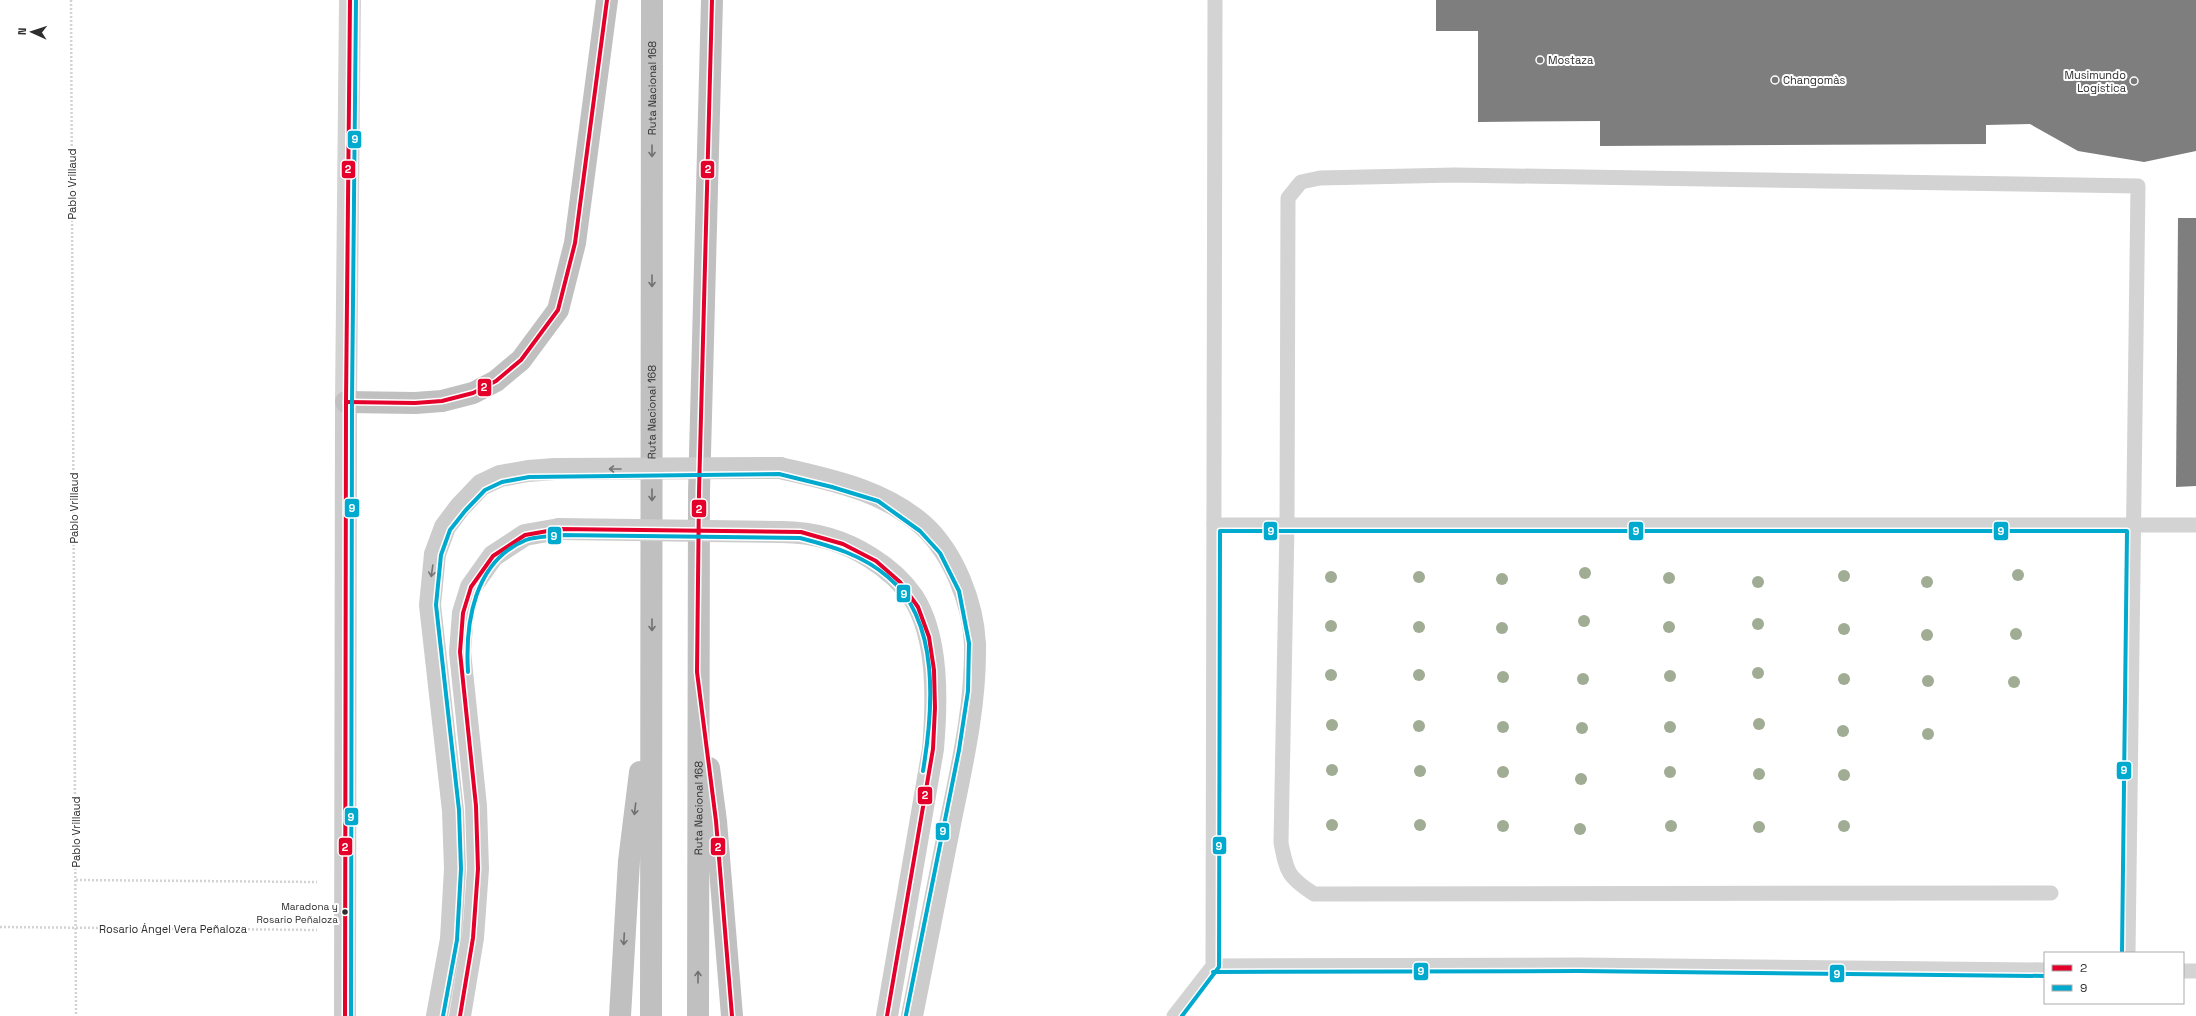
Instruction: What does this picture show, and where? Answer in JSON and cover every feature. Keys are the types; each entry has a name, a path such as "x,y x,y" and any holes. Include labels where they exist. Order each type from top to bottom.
{"highway":[{"path":"346,402 442,402 473,393 496,381 520,360 558,310 576,243 607,0"},
{"name":"Ruta Nacional 168","path":"652,0 652,1016"},
{"name":"Ruta Nacional 168","path":"698,1016 697,672 699,492 712,0"},
{"path":"697,672 716,821 732,1016"},
{"path":"620,1016 629,861 652,673"}],"main road":[{"path":"345,1016 346,402"},
{"path":"438,1016 451,939 455,869 453,811 430,605 435,554 445,527 481,485 500,476 528,471 555,469 780,468 834,481 881,496 924,526 945,550 965,589 974,642 974,692 965,751 912,1016"},
{"path":"460,1016 473,938 478,869 476,806 460,652 463,613 471,587 493,556 524,535 559,529 801,532 825,537 862,552 899,579 913,597 926,624 935,673 936,712 933,748 887,1016"}],"street":[{"path":"346,402 350,0"}],"lane":[{"path":"1174,1016 1213,966 1215,0"},
{"path":"2051,893 1314,894 1297,883 1287,870 1281,843 1287,526 1288,198 1301,182 1320,178 1440,175 2138,186 2128,952"},
{"path":"1214,525 2196,525"},
{"path":"1213,966 1587,965 2044,970"},
{"path":"2184,971 2196,971"}],"path":[{"name":"Pablo Vrillaud","path":"72,0 76,1016"},
{"path":"76,880 346,882"},
{"name":"Rosario Ángel Vera Peñaloza","path":"0,927 345,930"}],"building":[{"name":"Changomàs","path":"1436,0 2196,0 2196,151 2144,162 2078,151 2030,124 1986,125 1986,144 1600,146 1600,121 1478,122 1478,31 1436,31"},
{"path":"2178,218 2196,218 2196,486 2176,487"}],"transit line":[{"name":"2","path":"345,1016 346,402 350,0"},
{"name":"9","path":"351,1016 352,402 356,0"},
{"name":"2","path":"346,402 415,403 442,401 473,393 496,381 521,360 558,310 575,243 607,0"},
{"name":"2","path":"712,0 699,492 697,672 716,821 732,1016"},
{"name":"9","path":"443,1016 457,940 461,869 459,810 436,605 441,555 450,530 465,511 485,490 502,482 529,477 779,474 832,487 878,501 920,531 940,553 959,591 969,643 968,691 959,750 906,1015"},
{"name":"2","path":"460,1016 473,938 478,869 476,806 460,652 463,613 471,587 493,556 525,535 559,529 801,532 843,544 876,561 900,582 918,607 929,637 934,670 935,708 933,749 887,1016"},
{"name":"9","path":"1182,1016 1219,967 1220,531 2127,531 2122,952"},
{"name":"9","path":"468,672 468,634 476,596 484,578 495,563 508,550 526,540 559,535 800,538 846,552 878,569 888,577 905,596 917,617 925,642 929,668 929,722 923,771"},
{"name":"9","path":"1213,972 1579,971 2044,976"}],"place":[{"name":"Mostaza","path":"1540,60"},
{"name":"Changomàs","path":"1775,80"},
{"name":"Musimundo Logística","path":"2134,81"},
{"name":"Maradona y Rosario Peñaloza","path":"345,912"}]}
